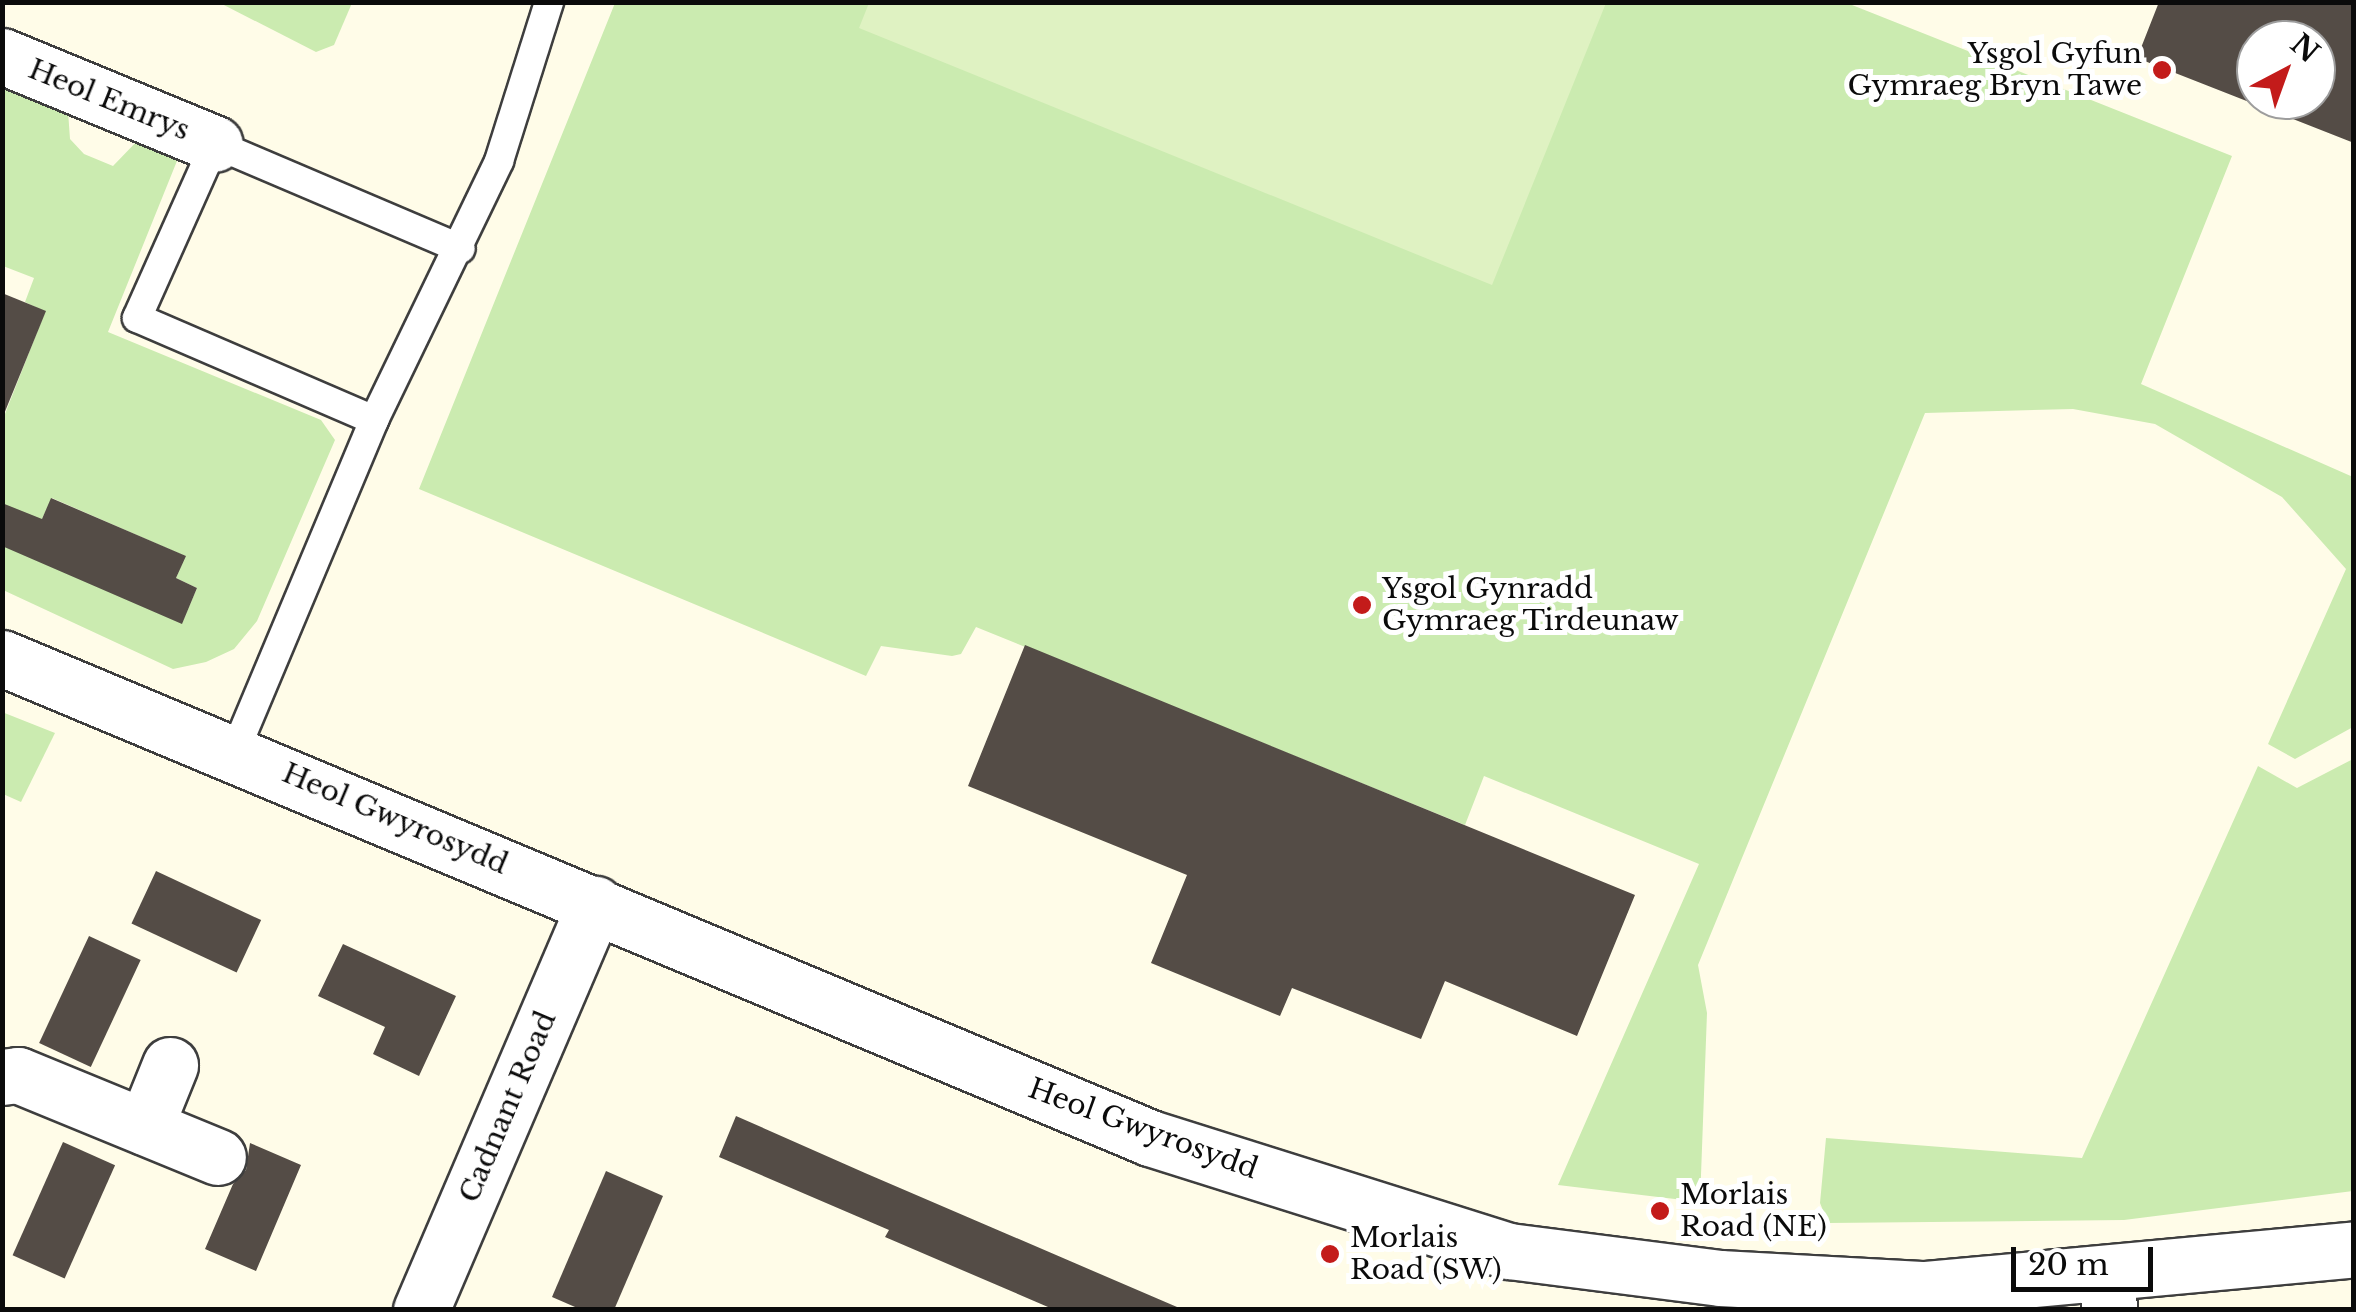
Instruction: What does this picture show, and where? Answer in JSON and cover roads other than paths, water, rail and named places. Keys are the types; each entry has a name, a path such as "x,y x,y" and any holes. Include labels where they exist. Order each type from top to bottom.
{"street":[{"name":"Heol Emrys","path":"2,56 215,144"},
{"name":"Heol Gwyrosydd","path":"2,658 235,752 1150,1138 1508,1250 1720,1278 1926,1289 2108,1291 2354,1250"},
{"name":"Cadnant Road","path":"421,1310 595,904"},
{"path":"145,1127 170,1065"},
{"path":"2,1077 18,1075 218,1157"}],"lane":[{"path":"235,752 374,420 461,248 498,161 549,2"},
{"path":"374,420 137,318 215,144 461,248"}],"place":[{"name":"Ysgol Gyfun Gymraeg Bryn Tawe","path":"2162,70"},
{"name":"Ysgol Gynradd Gymraeg Tirdeunaw","path":"1362,605"},
{"name":"Morlais Road (NE)","path":"1660,1211"},
{"name":"Morlais Road (SW)","path":"1330,1254"}]}
